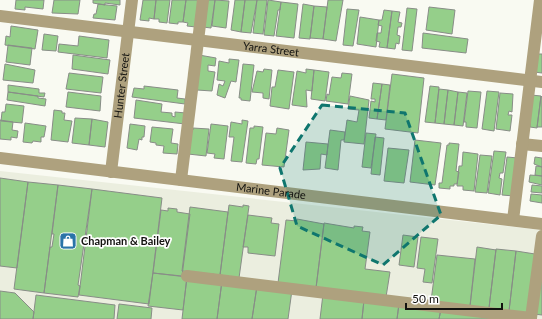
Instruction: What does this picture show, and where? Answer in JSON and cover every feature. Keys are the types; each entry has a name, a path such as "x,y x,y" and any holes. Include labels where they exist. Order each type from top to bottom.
{"street":[{"name":"Hunter Street","path":"111,172 132,0"},
{"path":"181,180 203,0"},
{"path":"513,220 522,144 536,81 540,0"},
{"name":"Yarra Street","path":"0,16 536,81"},
{"path":"522,144 542,146"},
{"name":"Marine Parade","path":"0,158 542,224"},
{"path":"187,276 531,318 542,236"}],"highlighted area":[{"path":"322,105 405,113 441,215 383,265 297,226 280,168"}],"shaded area":[{"path":"0,171 542,230 542,319 0,319"}],"building":[{"path":"16,0 44,0 43,9 25,7 25,10 15,9"},
{"path":"54,0 80,0 78,14 52,13"},
{"path":"93,0 120,0 120,5 93,3"},
{"path":"143,0 156,0 154,19 149,18 149,21 140,20"},
{"path":"156,0 170,0 167,23 159,22 159,19 154,19"},
{"path":"172,0 186,0 183,22 178,22 178,24 169,23"},
{"path":"186,0 199,0 196,27 187,26 188,23 183,22"},
{"path":"206,0 215,0 211,28 203,27"},
{"path":"215,0 229,1 226,28 212,26"},
{"path":"235,0 245,0 241,32 231,30"},
{"path":"245,0 257,0 251,33 241,32"},
{"path":"257,0 267,0 263,34 253,33"},
{"path":"268,0 281,2 280,10 278,10 274,36 264,35"},
{"path":"328,0 343,0 336,41 323,39"},
{"path":"281,2 298,4 294,38 276,36"},
{"path":"98,4 117,6 115,20 93,18 94,14 96,14"},
{"path":"303,4 314,6 310,39 299,38"},
{"path":"314,6 327,7 323,39 310,38"},
{"path":"429,7 455,10 452,34 426,30"},
{"path":"407,8 417,9 412,51 402,50"},
{"path":"347,9 359,10 353,46 343,45"},
{"path":"384,10 392,11 387,48 379,47 380,42 376,41 377,33 381,33 382,26 378,25 379,20 382,20"},
{"path":"392,11 400,12 398,22 402,23 401,27 398,27 397,35 400,36 399,44 396,43 395,49 387,48"},
{"path":"360,17 379,20 376,47 357,44"},
{"path":"11,26 38,30 35,49 5,45 6,36 10,37"},
{"path":"423,33 468,39 466,53 422,48"},
{"path":"44,34 58,36 56,51 42,50"},
{"path":"79,36 109,40 107,58 58,52 59,44 78,46"},
{"path":"8,45 32,48 30,65 6,62"},
{"path":"536,54 542,54 542,73 534,72"},
{"path":"73,55 110,60 108,74 72,69"},
{"path":"199,55 216,58 215,66 208,65 208,71 215,72 212,91 197,90"},
{"path":"229,59 239,60 236,82 231,81 225,98 217,95 219,84 223,86 225,81 217,80 219,61 229,63"},
{"path":"5,64 35,70 33,83 3,80"},
{"path":"243,64 254,65 250,101 241,100 241,98 239,98"},
{"path":"264,69 272,70 269,99 263,98 263,93 252,92 257,71 263,72"},
{"path":"306,69 314,70 312,91 306,90 307,107 292,105 297,71 306,73"},
{"path":"278,70 294,72 289,109 270,106 272,87 275,87"},
{"path":"314,70 329,72 325,101 311,99"},
{"path":"69,73 103,77 101,93 66,89"},
{"path":"342,73 352,74 348,104 326,101 327,94 329,95 332,77 341,78"},
{"path":"392,74 424,78 418,133 385,129"},
{"path":"373,83 382,84 377,119 369,118 371,101 375,102 375,99 371,99"},
{"path":"382,84 390,85 386,120 377,119"},
{"path":"8,85 39,89 39,93 45,93 44,97 8,92"},
{"path":"144,86 178,90 177,98 185,99 185,104 132,97 134,88 144,89"},
{"path":"430,86 439,87 435,123 425,122"},
{"path":"439,89 448,90 444,124 435,123"},
{"path":"448,90 458,92 454,125 444,124"},
{"path":"468,91 481,92 477,128 466,127 466,122 464,122"},
{"path":"487,91 499,92 494,131 482,129"},
{"path":"8,92 38,96 38,98 46,99 45,106 7,100"},
{"path":"68,92 101,96 100,111 66,107"},
{"path":"458,92 467,93 463,126 454,125"},
{"path":"500,93 513,94 512,112 509,111 508,115 512,115 510,131 496,129"},
{"path":"531,95 541,96 537,128 530,127"},
{"path":"350,96 369,100 364,144 344,142 347,120 357,122 359,110 348,109"},
{"path":"541,96 542,127 537,127"},
{"path":"136,100 162,104 161,112 172,113 172,116 175,117 175,112 186,113 185,124 134,118"},
{"path":"6,104 24,106 22,123 1,121 2,112 5,112"},
{"path":"54,110 65,113 64,120 72,121 68,142 51,140"},
{"path":"75,118 92,119 89,145 72,143"},
{"path":"92,119 108,122 105,147 89,145"},
{"path":"0,120 13,122 12,130 18,131 17,138 11,137 11,140 0,139"},
{"path":"242,120 248,121 242,162 231,161 234,137 229,137 231,122 242,124"},
{"path":"25,123 46,126 44,137 41,137 41,142 23,142"},
{"path":"130,124 145,126 144,137 142,137 142,140 139,139 137,150 127,148"},
{"path":"211,124 228,126 224,159 214,158 215,154 207,153"},
{"path":"254,126 263,127 259,159 257,159 256,164 246,163 250,128 254,128"},
{"path":"152,127 173,129 171,143 178,144 177,154 163,153 164,146 156,145 156,143 150,142"},
{"path":"193,128 209,129 206,156 188,154 191,129 193,130"},
{"path":"277,128 289,130 284,167 262,165 266,133 276,134"},
{"path":"330,130 345,132 344,140 341,140 338,170 325,168"},
{"path":"366,133 376,134 371,168 362,167"},
{"path":"375,137 384,138 380,175 371,174"},
{"path":"415,140 441,143 435,185 410,182"},
{"path":"306,142 328,144 327,155 321,154 320,169 303,170"},
{"path":"449,143 459,144 456,171 459,172 457,184 450,186 450,189 439,188 439,183 442,183 447,145 449,145"},
{"path":"388,148 409,150 404,183 384,181"},
{"path":"494,151 506,152 503,173 500,173 499,178 502,179 500,195 488,193"},
{"path":"463,152 478,154 474,191 463,190 463,186 457,186 459,166 462,166"},
{"path":"480,155 492,156 487,193 475,192"},
{"path":"507,157 518,158 514,196 502,195"},
{"path":"535,157 542,158 542,167 534,164"},
{"path":"536,166 542,167 542,176 535,175"},
{"path":"530,175 542,176 542,185 529,182"},
{"path":"0,178 28,182 17,268 0,266"},
{"path":"28,182 58,185 44,293 14,289"},
{"name":"Chapman & Bailey","path":"58,185 92,189 78,285 80,286 78,297 44,293 50,247 52,247 54,234 52,234"},
{"path":"532,185 542,186 542,193 531,192"},
{"path":"92,189 162,198 149,304 79,295"},
{"path":"531,194 542,195 542,203 530,201"},
{"path":"229,205 243,207 243,205 249,206 239,278 220,275"},
{"path":"190,207 228,212 220,275 182,271"},
{"path":"168,208 177,209 177,212 190,214 182,276 153,273 161,210 168,211"},
{"path":"248,215 272,218 271,223 279,224 275,256 248,253 248,247 243,247"},
{"path":"297,219 324,224 316,288 278,283 286,220 297,221"},
{"path":"324,223 354,228 354,226 363,227 362,231 370,232 365,269 390,272 386,297 316,288"},
{"path":"403,235 418,237 414,267 399,265"},
{"path":"421,237 438,239 432,283 423,282 425,269 417,268"},
{"path":"542,246 542,315 534,314"},
{"path":"477,247 496,250 489,308 470,306"},
{"path":"496,249 516,251 509,311 489,308"},
{"path":"516,251 535,254 528,313 509,311"},
{"path":"437,255 475,259 470,306 431,301"},
{"path":"153,273 187,277 183,310 148,306"},
{"path":"187,277 222,281 217,319 182,319"},
{"path":"222,281 257,286 252,319 217,319"},
{"path":"257,286 292,290 288,319 252,319"},
{"path":"0,291 15,293 34,312 33,319 0,319"},
{"path":"323,294 364,300 362,319 320,319"},
{"path":"36,295 115,305 114,319 33,319"},
{"path":"364,300 399,304 397,319 362,319"},
{"path":"119,304 152,308 151,319 117,319"},
{"path":"399,304 441,309 439,319 397,319"},
{"path":"441,309 511,319 439,319"}],"place":[{"name":"Chapman & Bailey","path":"68,241"}]}
